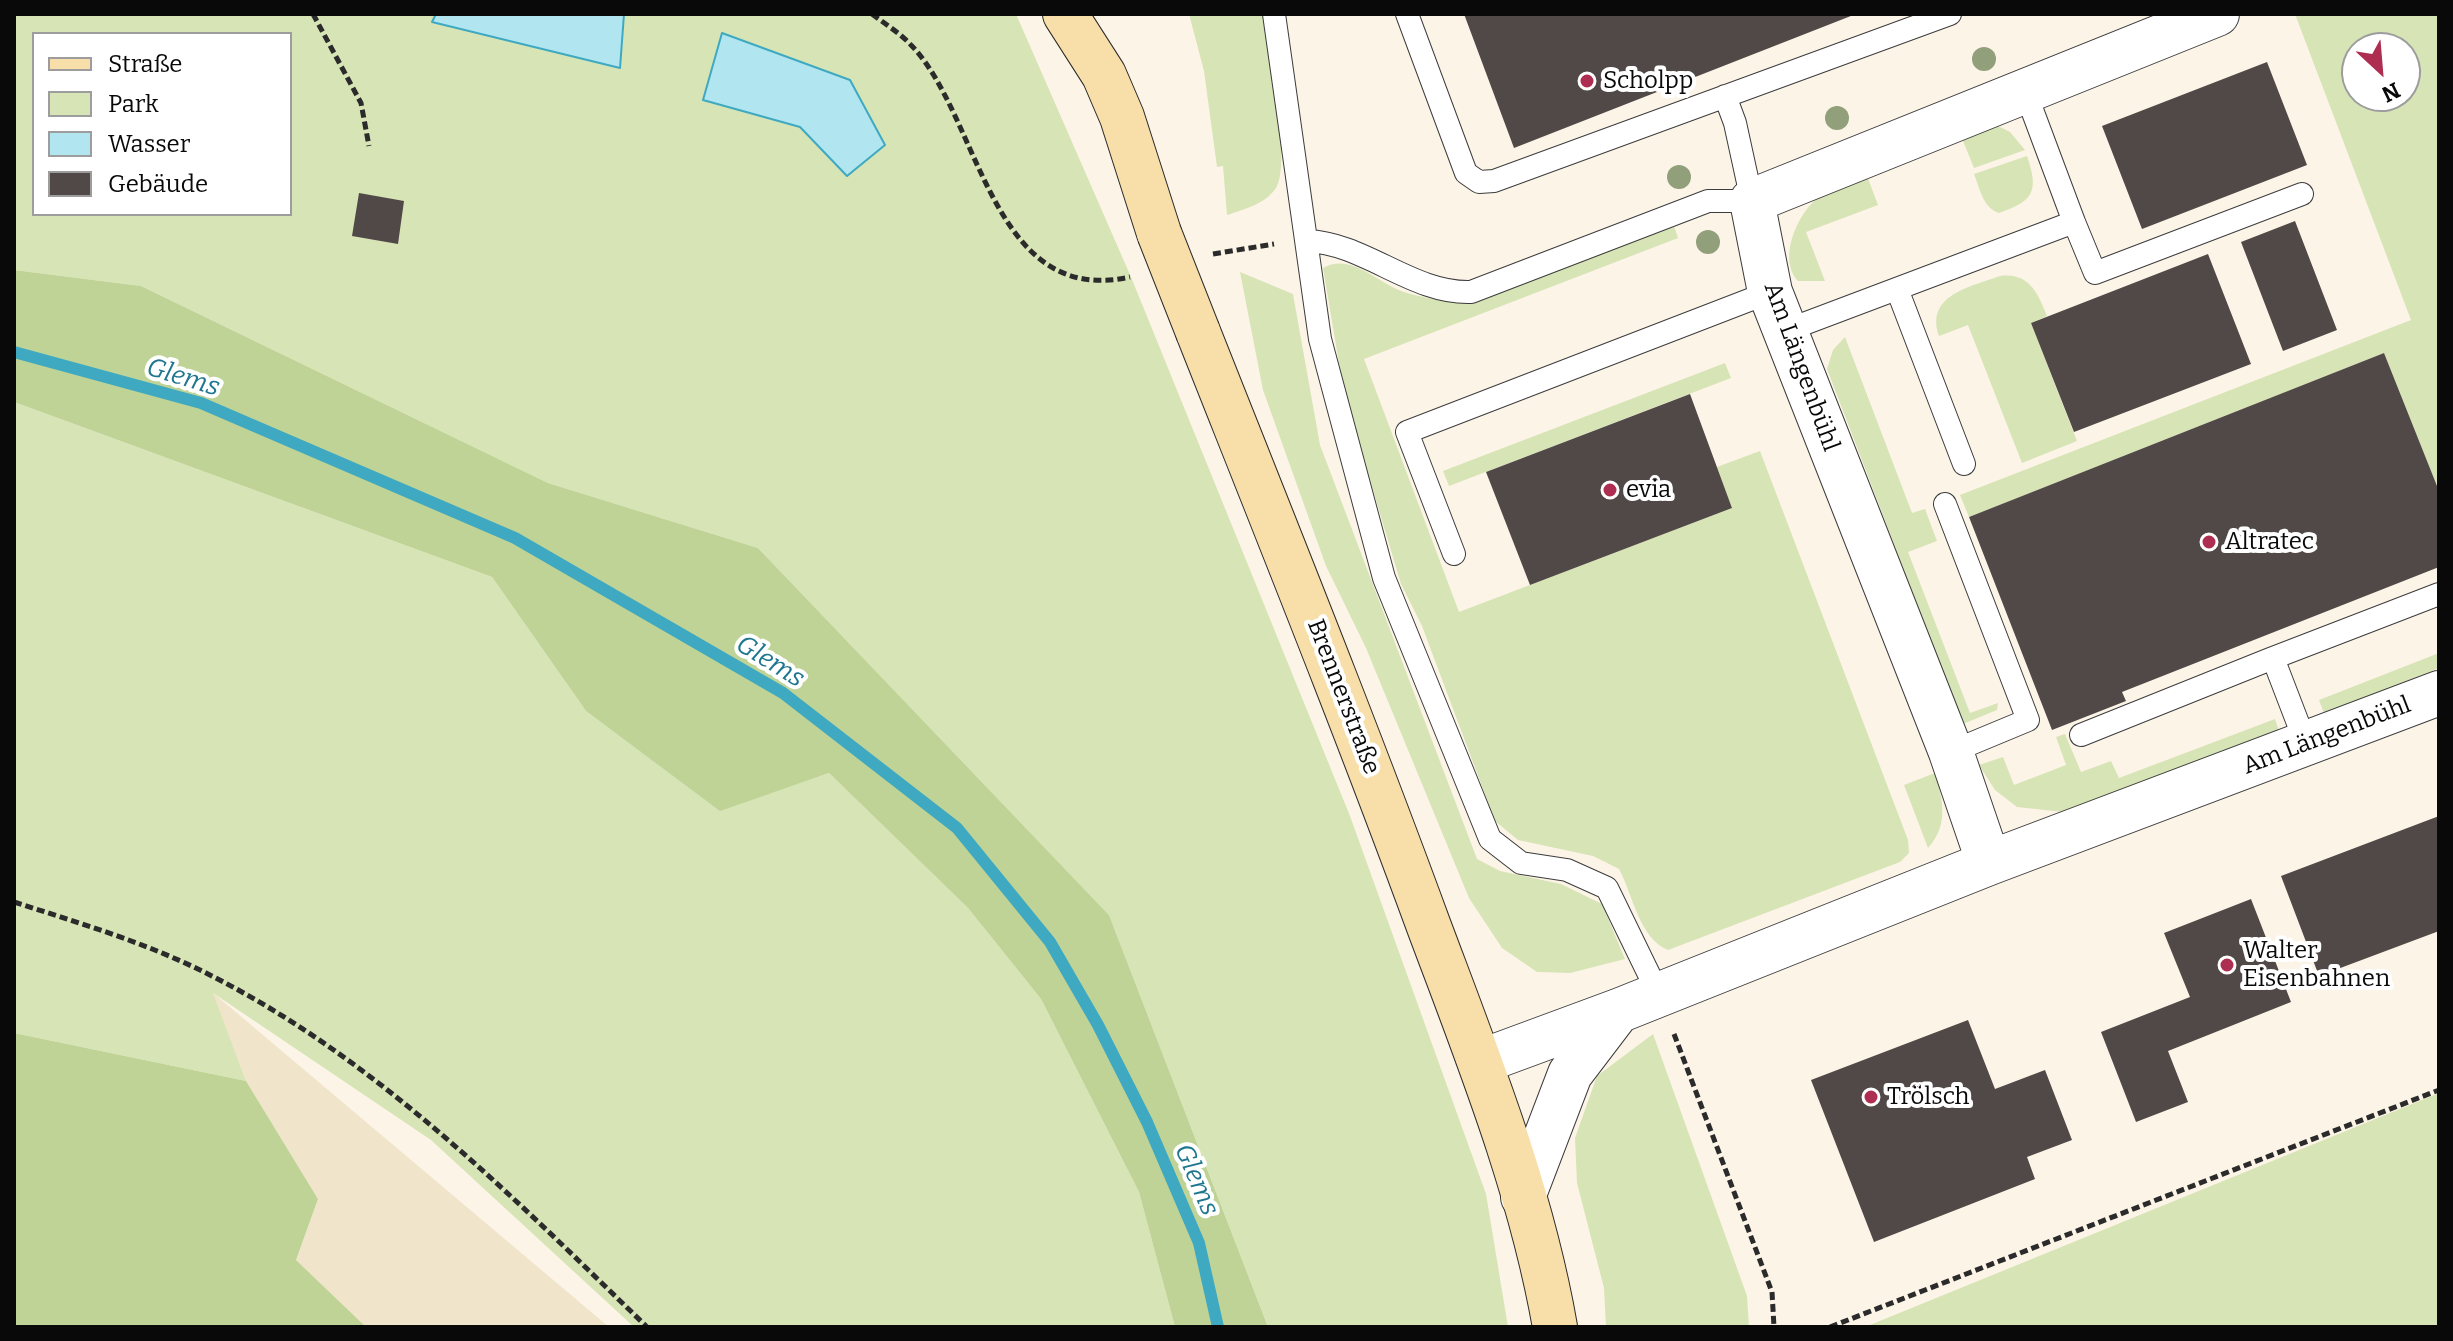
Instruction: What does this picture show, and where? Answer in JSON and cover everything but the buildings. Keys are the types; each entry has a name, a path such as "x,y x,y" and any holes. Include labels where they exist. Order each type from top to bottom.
{"main road":[{"name":"Brennerstraße","path":"1065,14 1104,75 1122,117 1159,233 1349,710 1480,1062 1523,1197 1555,1327"},
{"name":"Brennerstraße","path":"1099,14 1104,75"}],"street":[{"path":"1752,201 2217,14"},
{"name":"Am Längenbühl","path":"1752,201 1777,312 1951,752 1989,863"},
{"name":"Am Längenbühl","path":"1480,1062 1659,995 1989,863 2439,693"},
{"name":"Am Längenbühl","path":"1523,1197 1570,1074 1589,1044 1618,1011"}],"lane":[{"path":"1274,14 1320,339 1384,578 1490,839 1521,863 1567,870 1607,888 1659,995"},
{"path":"1407,14 1466,173 1479,182 1494,181 1950,14"},
{"path":"2025,91 2095,273 2302,194"},
{"path":"1307,241 1334,242 1435,287 1453,293 1471,292 1708,201 1752,201 1735,123 1725,96"},
{"path":"1454,554 1407,432 1777,312 1897,289 2074,222"},
{"path":"1897,289 1964,464"},
{"path":"1945,504 2028,720 1951,752"},
{"path":"2081,735 2439,594"},
{"path":"2273,658 2306,744"}],"path":[{"path":"313,14 361,103 369,146"},
{"path":"872,14 912,45 945,99 1000,214 1043,264 1102,284 1131,277"},
{"path":"1205,256 1234,248 1307,241"},
{"path":"14,902 99,929 208,974 318,1040 427,1119 647,1327"},
{"path":"1659,995 1772,1292 1774,1327"},
{"path":"1830,1327 2439,1090"}],"shaded area":[{"path":"212,992 609,1327 366,1327 296,1260 318,1199 246,1081"}],"green space":[{"path":"14,14 1016,14 1131,277 1350,816 1486,1194 1508,1327 1268,1327 1109,915 758,548 548,483 141,286 14,270"},
{"path":"1189,14 1264,14 1267,26 1281,135 1280,176 1276,188 1266,198 1227,215 1223,166 1217,167 1204,71"},
{"path":"2295,14 2439,14 2439,491 2384,353 1969,517 1960,495 2411,320"},
{"path":"1994,124 2010,132 2025,150 1974,168 1961,136"},
{"path":"2027,156 2033,178 2031,193 2011,209 1999,213 1994,211 1983,197 1974,174"},
{"path":"1866,173 1878,205 1806,232 1825,281 1798,281 1789,260 1790,248 1804,213 1825,192"},
{"path":"1674,226 1678,238 1364,359 1459,612 1732,508 1717,467 1760,451 1908,840 1909,853 1900,862 1668,950 1658,944 1643,926 1619,869 1593,856 1518,840 1495,821 1422,626 1401,584 1344,393 1323,268 1333,264 1354,266 1404,292 1438,300 1473,303"},
{"path":"14,270 141,286 548,483 758,548 1109,915 1268,1327 1175,1327 1139,1192 1041,999 968,908 829,773 720,811 586,711 492,577 14,402"},
{"path":"1240,272 1293,294 1320,445 1477,859 1500,871 1561,884 1602,904 1625,959 1570,973 1537,972 1502,948 1469,898 1366,648 1326,566 1263,390"},
{"path":"2000,276 2018,277 2025,281 2040,299 2047,316 2031,323 2077,441 2022,463 1968,325 1939,336 1936,322 1938,311 1953,295"},
{"path":"1845,337 1912,513 1925,509 1937,541 1908,552 1970,713 1998,703 1997,710 1963,724 1827,369 1833,350"},
{"path":"1725,363 1731,378 1449,486 1443,471"},
{"path":"14,402 492,577 586,711 720,810 829,773 968,908 1041,999 1139,1192 1175,1327 634,1327 431,1140 213,993 246,1081 14,1033"},
{"path":"2439,653 2439,668 2324,713 2319,700"},
{"path":"2275,719 2279,731 2063,812 2017,807 1995,790 1979,765 2003,757 2014,785 2066,765 2056,737 2065,734 2081,772 2111,761 2119,778"},
{"path":"1935,773 1942,803 1942,821 1928,848 1904,785"},
{"path":"14,1033 246,1081 318,1199 296,1260 366,1327 14,1327"},
{"path":"1653,1034 1747,1296 1749,1327 1606,1327 1604,1288 1577,1183 1575,1138 1597,1076"},
{"path":"2439,1093 2439,1327 1865,1327"}],"water":[{"path":"436,14 624,14 620,68 432,22"},
{"path":"722,33 850,80 885,145 847,176 800,127 703,100"}],"waterway":[{"name":"Glems","path":"14,352 201,403 515,538 783,693 957,828 1050,942 1098,1025 1147,1122 1199,1243 1218,1327"}],"place":[{"name":"Scholpp","path":"1587,81"},
{"name":"evia","path":"1610,490"},
{"name":"Altratec","path":"2209,542"},
{"name":"Walter Eisenbahnen","path":"2227,965"},
{"name":"Trölsch","path":"1871,1097"}]}
